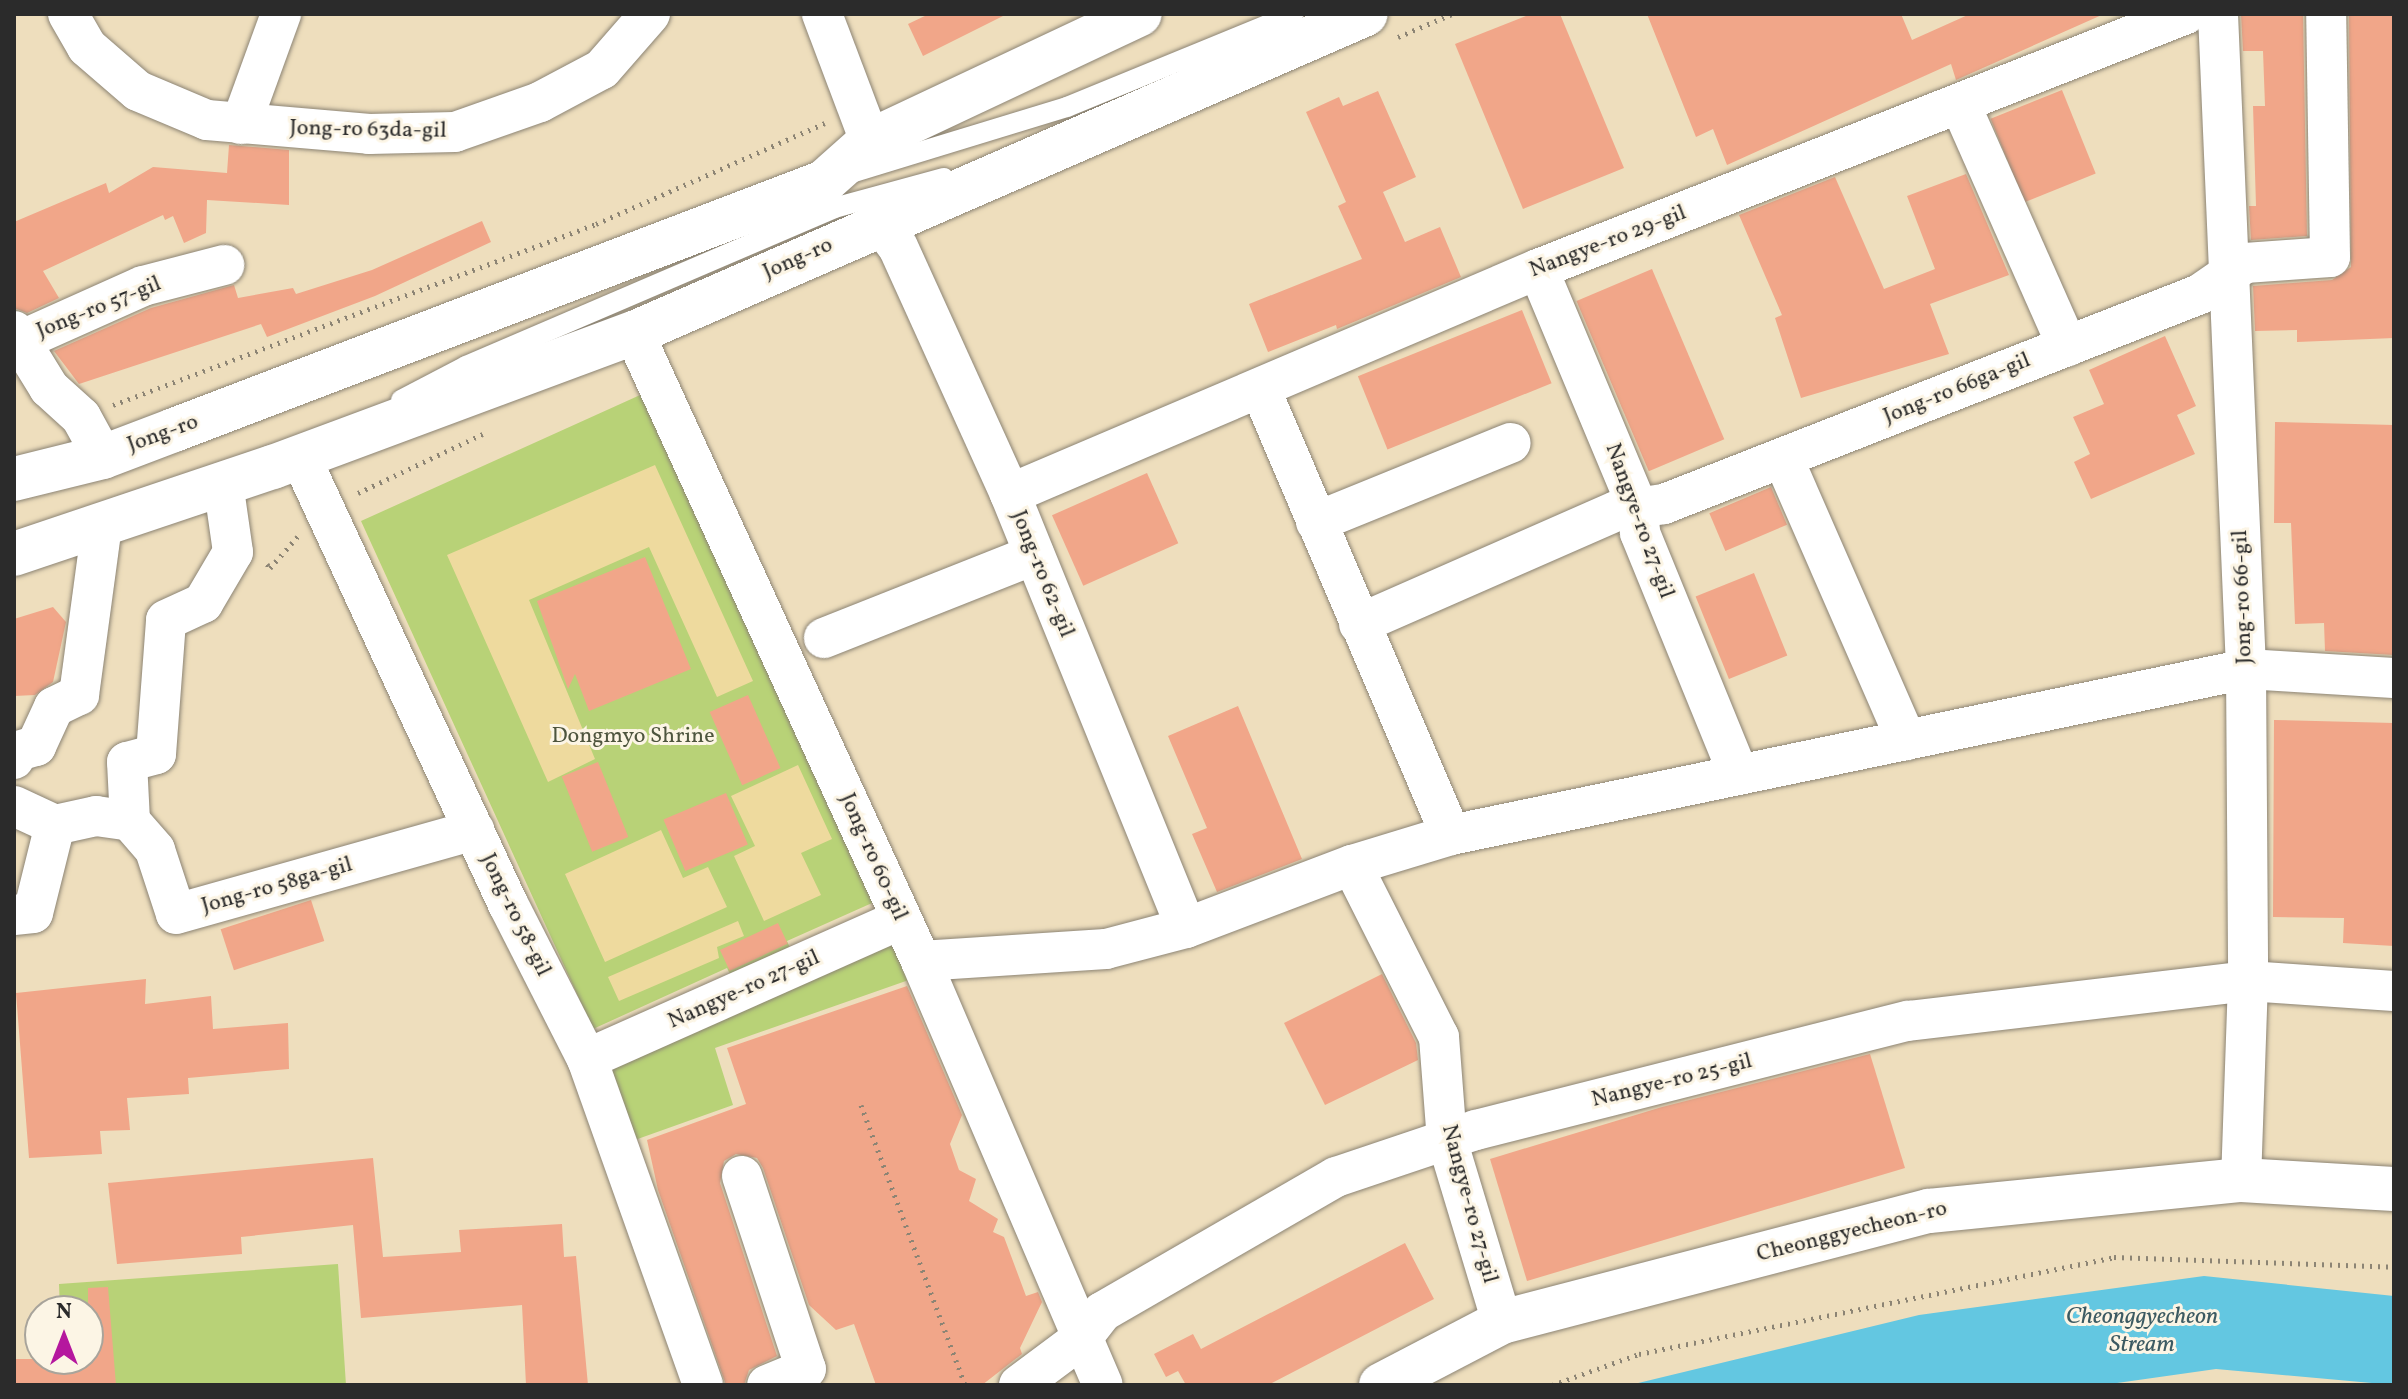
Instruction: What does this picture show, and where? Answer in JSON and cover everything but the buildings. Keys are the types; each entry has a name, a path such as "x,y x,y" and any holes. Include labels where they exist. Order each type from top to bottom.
{"main road":[{"name":"Jong-ro","path":"14,479 103,457 824,182 863,126 1140,14"},
{"name":"Jong-ro","path":"14,554 287,461 634,333 1366,14"},
{"name":"Cheonggyecheon-ro","path":"1381,1385 1502,1322 1929,1211 2241,1180 2394,1189"}],"street":[{"name":"Jong-ro 63da-gil","path":"68,14 87,47 138,91 207,120 369,134 455,132 540,102 602,69 650,14"},
{"path":"241,124 281,14"},
{"path":"822,14 863,126"},
{"name":"Nangye-ro 29-gil","path":"1010,494 1538,269 2186,14"},
{"name":"Jong-ro 66-gil","path":"2218,14 2246,669 2248,981 2241,1180"},
{"name":"Jong-ro 66ga-gil","path":"1359,624 1617,511 1664,504 2200,294 2245,263 2330,257 2326,14"},
{"path":"1960,104 2067,346"},
{"name":"Jong-ro 62-gil","path":"882,226 898,247 1010,494 1186,928"},
{"name":"Jong-ro 57-gil","path":"103,457 81,417 49,388 17,336 143,286 224,265"},
{"name":"Nangye-ro 27-gil","path":"1538,269 1638,508 1640,533 1739,775"},
{"name":"Jong-ro 60-gil","path":"634,333 921,961 1103,1385"},
{"path":"1260,388 1451,835"},
{"path":"1316,522 1511,443"},
{"path":"1783,458 1906,740"},
{"name":"Jong-ro 58-gil","path":"287,461 587,1059 703,1385"},
{"path":"14,806 55,825 96,816 130,821 127,762 156,754 166,620 203,603 233,552 223,483"},
{"path":"14,759 18,751 36,746 54,707 79,695 102,524"},
{"path":"824,638 1034,555"},
{"path":"921,961 1106,949 1186,928 1352,865 1451,835 2246,669 2394,678"},
{"name":"Jong-ro 58ga-gil","path":"130,821 155,850 176,914 474,830"},
{"path":"14,915 33,913 55,825"},
{"name":"Nangye-ro 27-gil","path":"1352,865 1439,1037 1447,1140 1502,1322"},
{"name":"Nangye-ro 27-gil","path":"587,1059 901,919"},
{"name":"Nangye-ro 25-gil","path":"1019,1385 1082,1338 1102,1312 1336,1177 1447,1140 1908,1021 2248,981 2394,991"},
{"path":"742,1176 806,1369 767,1385"}],"lane":[{"path":"824,182 1067,107 1294,14"},
{"path":"287,461 466,366 834,208 1080,141"}],"path":[{"path":"81,417 863,126"},
{"path":"861,1105 950,1359 965,1385"},
{"path":"1552,1385 1639,1354 2114,1257 2394,1267"}],"green space":[{"name":"Dongmyo Shrine","path":"649,391 881,899 787,941 793,955 734,982 727,968 593,1029 361,521"},
{"path":"899,930 923,975 715,1048 733,1105 632,1141 605,1080 610,1057"},
{"path":"338,1264 346,1385 66,1385 74,1375 104,1375 104,1295 59,1295 59,1284"}],"sand":[{"path":"655,465 753,681 717,697 649,547 529,600 595,759 548,782 447,555"},
{"path":"798,765 832,839 801,853 821,895 764,921 734,856 755,846 731,796"},
{"path":"661,830 683,878 708,867 727,907 605,962 565,874"},
{"path":"738,921 744,936 717,947 719,958 619,1001 608,977"}],"water":[{"name":"Cheonggyecheon Stream","path":"2204,1276 2394,1296 2394,1385 2216,1369 2103,1385 1630,1385 1919,1315"}]}
